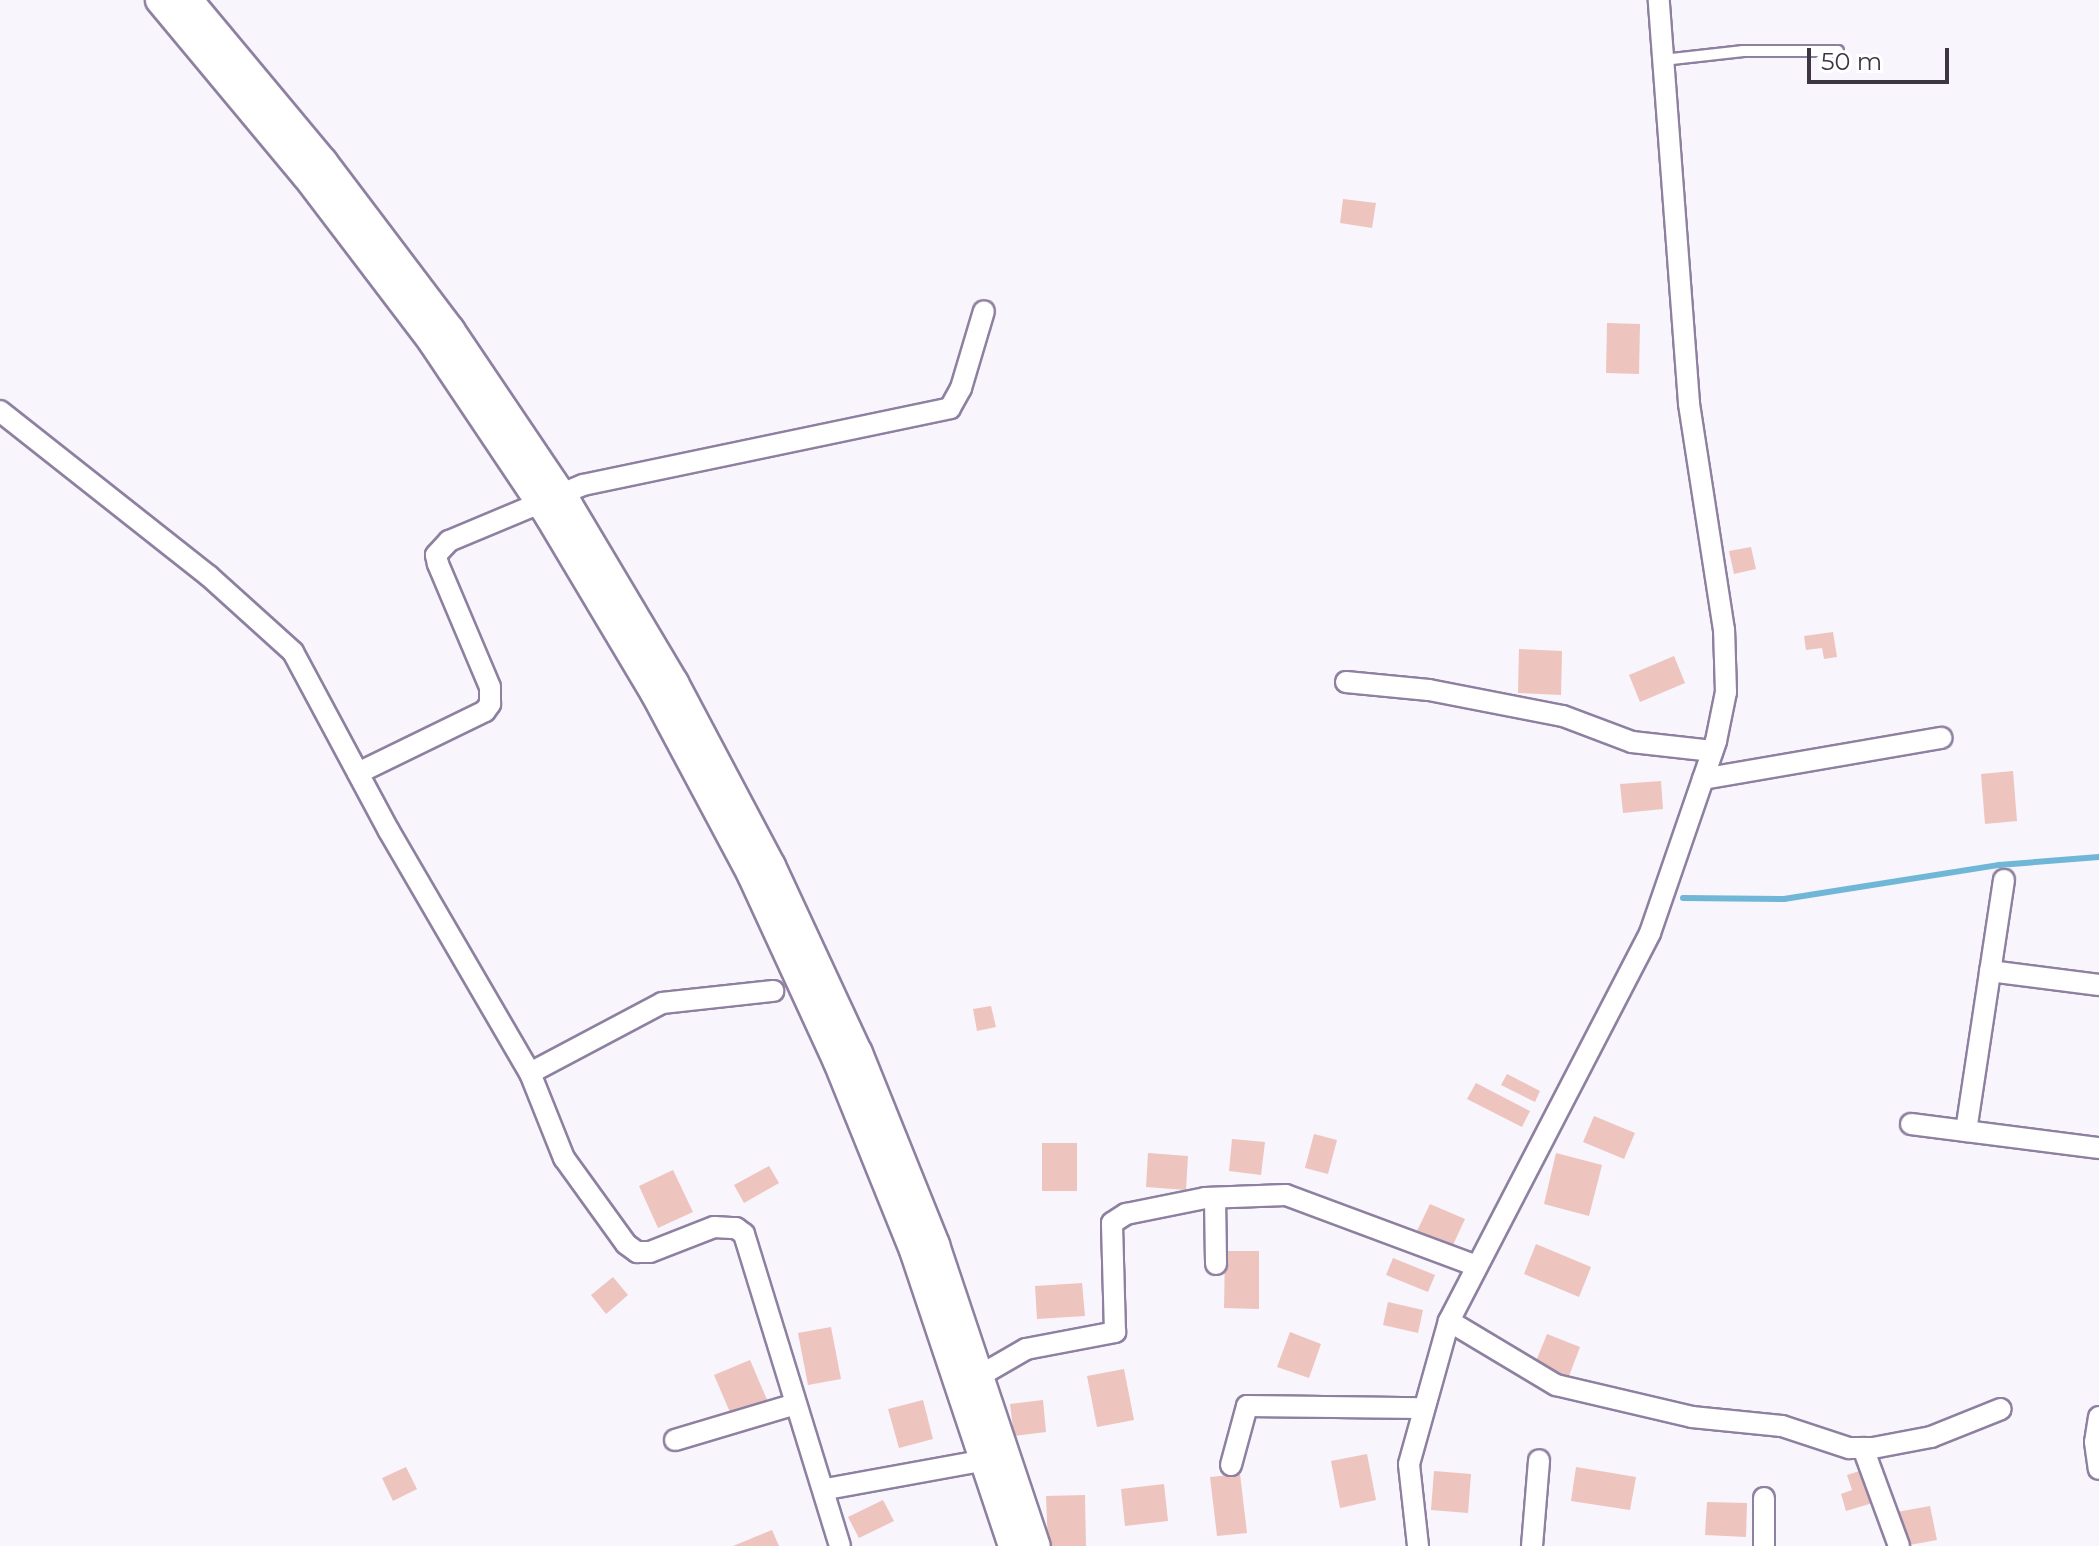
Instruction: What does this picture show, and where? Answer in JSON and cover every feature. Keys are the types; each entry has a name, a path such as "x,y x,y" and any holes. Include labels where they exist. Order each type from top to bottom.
{"main road":[{"path":"160,0 371,258 550,498 663,706 796,968 915,1253 1013,1546"},
{"path":"188,0 388,245 550,498 674,683 803,932 898,1149 981,1375 1036,1546"}],"street":[{"path":"1418,1546 1409,1464 1421,1408 1449,1321 1474,1265 1569,1095 1650,933 1712,751 1726,692 1724,630 1689,403 1659,0"},
{"path":"358,773 485,711 492,696 436,555 459,534 550,498 933,413 955,403 984,311"},
{"path":"0,411 83,473 293,652 358,773 530,1073 564,1158 631,1248 650,1252 714,1227 736,1228 744,1234 796,1404 826,1489 840,1546"},
{"path":"1346,682 1444,692 1563,716 1632,742 1712,751"},
{"path":"1703,779 1941,738"},
{"path":"1966,1131 2004,880"},
{"path":"1990,971 2099,985"},
{"path":"530,1073 662,1003 773,991"},
{"path":"1911,1124 2099,1148"},
{"path":"981,1375 1026,1349 1109,1336 1117,1322 1112,1223 1126,1214 1215,1198 1274,1194 1299,1198 1474,1265"},
{"path":"1215,1198 1216,1264"},
{"path":"1449,1321 1556,1385 1692,1417 1782,1426 1863,1448 1931,1437 2001,1409"},
{"path":"675,1440 796,1404"},
{"path":"1231,1465 1247,1406 1421,1408"},
{"path":"2099,1417 2095,1442 2099,1469"},
{"path":"1863,1448 1899,1546"},
{"path":"826,1489 986,1460"},
{"path":"1532,1546 1539,1460"},
{"path":"1764,1498 1764,1546"}],"lane":[{"path":"1663,60 1743,51 1838,51"}],"building":[{"path":"1343,199 1376,203 1372,228 1340,223"},
{"path":"1607,323 1640,324 1639,374 1606,373"},
{"path":"1751,547 1756,569 1734,574 1729,551"},
{"path":"1833,632 1837,657 1824,659 1822,648 1806,650 1804,636"},
{"path":"1519,649 1562,651 1561,695 1518,693"},
{"path":"1674,656 1685,683 1640,702 1629,675"},
{"path":"2013,771 2017,821 1985,824 1981,774"},
{"path":"1661,781 1663,809 1623,813 1620,784"},
{"path":"991,1006 996,1027 977,1031 973,1009"},
{"path":"1507,1074 1540,1091 1535,1102 1501,1085"},
{"path":"1476,1083 1530,1111 1522,1127 1467,1099"},
{"path":"1594,1116 1635,1133 1624,1159 1583,1142"},
{"path":"1314,1134 1337,1140 1328,1174 1305,1168"},
{"path":"1232,1139 1265,1142 1261,1175 1229,1171"},
{"path":"1042,1143 1077,1143 1077,1191 1042,1191"},
{"path":"1148,1153 1188,1156 1186,1190 1146,1187"},
{"path":"1556,1153 1602,1165 1589,1216 1544,1204"},
{"path":"769,1166 779,1183 744,1203 734,1185"},
{"path":"673,1170 693,1212 658,1228 639,1186"},
{"path":"1430,1204 1465,1219 1452,1247 1417,1231"},
{"path":"1536,1244 1591,1267 1579,1297 1524,1274"},
{"path":"1225,1251 1259,1251 1259,1309 1224,1308"},
{"path":"1393,1258 1435,1275 1428,1292 1386,1275"},
{"path":"613,1277 628,1295 606,1314 591,1295"},
{"path":"1082,1283 1085,1316 1037,1319 1035,1286"},
{"path":"1388,1302 1423,1310 1418,1333 1383,1325"},
{"path":"831,1327 841,1379 808,1385 798,1333"},
{"path":"1290,1332 1321,1344 1309,1378 1277,1367"},
{"path":"1547,1334 1580,1347 1566,1384 1532,1371"},
{"path":"750,1360 768,1402 732,1417 714,1375"},
{"path":"1124,1369 1134,1420 1097,1427 1087,1376"},
{"path":"923,1400 933,1439 899,1448 888,1409"},
{"path":"1043,1400 1046,1432 1014,1436 1010,1404"},
{"path":"1367,1454 1376,1500 1340,1508 1331,1461"},
{"path":"406,1467 417,1489 393,1501 382,1478"},
{"path":"1576,1467 1636,1477 1630,1510 1571,1501"},
{"path":"1866,1469 1876,1502 1846,1511 1841,1494 1852,1490 1847,1475"},
{"path":"1434,1471 1471,1474 1468,1513 1431,1510"},
{"path":"1240,1474 1247,1533 1217,1536 1210,1477"},
{"path":"1164,1484 1168,1521 1125,1526 1121,1489"},
{"path":"1085,1495 1086,1546 1048,1546 1046,1496"},
{"path":"883,1500 894,1521 859,1538 848,1517"},
{"path":"1707,1502 1747,1503 1746,1537 1705,1535"},
{"path":"1930,1506 1937,1540 1904,1546 1897,1512"},
{"path":"772,1530 779,1546 733,1546"}],"waterway":[{"path":"1683,898 1784,899 1999,865 2099,857"}]}
